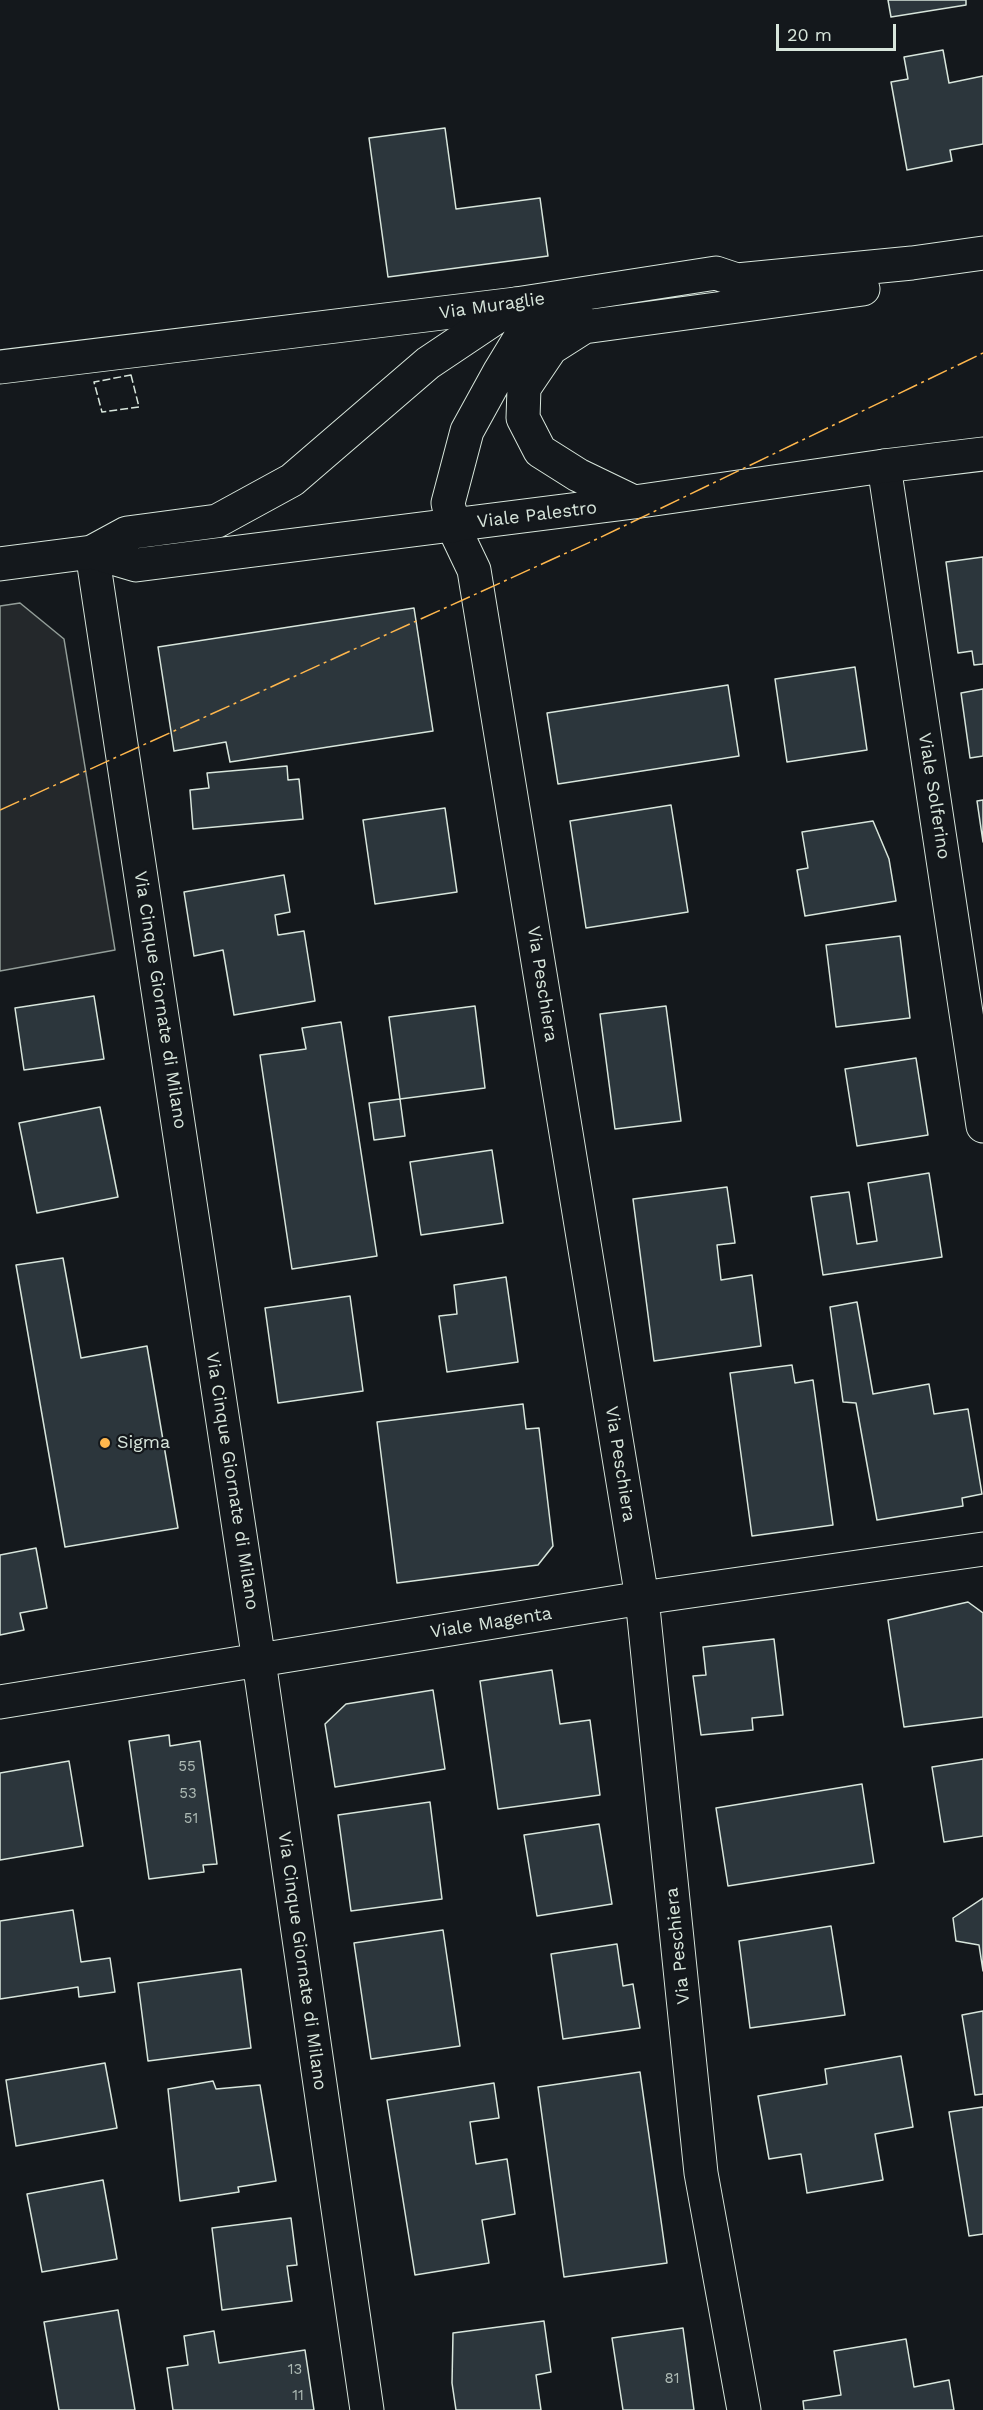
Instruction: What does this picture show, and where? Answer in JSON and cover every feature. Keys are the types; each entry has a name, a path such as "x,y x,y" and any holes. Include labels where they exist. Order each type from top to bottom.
{"street":[{"name":"Via Muraglie","path":"0,367 516,304 716,273 737,280 912,263 983,253"},
{"path":"634,502 578,475 540,451 523,418 524,388 551,348 584,327 882,287 912,263"},
{"name":"Via Peschiera","path":"737,280 730,289 572,312 520,338 467,431 448,503 453,526 474,570 642,1599 701,2173 744,2410"},
{"name":"Viale Palestro","path":"0,564 92,552 127,533 217,521 292,480 428,363 516,304"},
{"name":"Viale Palestro","path":"92,552 136,565 453,526 983,454"},
{"name":"Viale Solferino","path":"884,466 983,1126"},
{"name":"Via Cinque Giornate di Milano","path":"92,552 259,1661 367,2410"},
{"name":"Viale Magenta","path":"0,1702 642,1599 983,1549"}],"shaded area":[{"path":"20,603 64,639 115,950 0,971 0,606"}],"building":[{"path":"888,0 966,0 966,5 891,17"},
{"path":"943,50 949,83 983,76 983,144 950,150 952,161 907,170 891,82 908,79 904,57"},
{"path":"445,128 456,209 540,198 548,256 388,277 369,138"},
{"path":"983,557 983,664 974,665 972,651 958,653 946,562"},
{"path":"414,608 433,731 230,762 226,742 174,751 158,647"},
{"path":"855,667 867,750 787,762 775,679"},
{"path":"728,685 739,756 558,784 547,713"},
{"path":"983,689 983,756 970,758 961,693"},
{"path":"287,766 288,780 299,779 303,819 193,829 190,790 209,788 207,773"},
{"path":"983,800 983,842 977,801"},
{"path":"671,805 688,912 586,928 570,821"},
{"path":"445,808 457,892 375,904 363,820"},
{"path":"873,821 889,859 896,901 805,916 797,870 808,868 802,832"},
{"path":"284,875 290,912 275,915 278,935 304,931 315,1001 234,1015 223,950 194,956 184,892"},
{"path":"900,936 910,1018 836,1027 826,945"},
{"path":"94,996 104,1059 24,1070 15,1008"},
{"path":"475,1006 485,1088 400,1099 389,1017"},
{"path":"666,1006 681,1121 615,1129 600,1014"},
{"path":"341,1022 377,1256 292,1269 260,1055 306,1049 302,1028"},
{"path":"916,1058 928,1135 857,1146 845,1069"},
{"path":"400,1099 405,1136 374,1140 369,1103"},
{"path":"100,1107 118,1197 37,1213 19,1123"},
{"path":"492,1150 503,1223 421,1235 410,1162"},
{"path":"929,1173 942,1257 823,1275 811,1197 849,1192 857,1244 877,1241 868,1183"},
{"path":"727,1187 735,1243 717,1245 721,1280 752,1275 761,1346 654,1361 633,1199"},
{"name":"Sigma","path":"63,1258 81,1358 147,1346 178,1528 65,1547 16,1265"},
{"path":"506,1277 518,1362 447,1372 439,1316 457,1314 454,1285"},
{"path":"350,1296 363,1391 278,1403 265,1308"},
{"path":"857,1302 873,1394 929,1384 934,1414 968,1409 982,1494 962,1498 963,1506 877,1520 856,1403 843,1402 830,1307"},
{"path":"792,1365 795,1383 813,1380 833,1525 752,1536 730,1373"},
{"path":"523,1404 526,1429 539,1428 553,1546 538,1565 397,1583 377,1422"},
{"path":"36,1548 47,1608 20,1613 24,1630 0,1635 0,1555"},
{"path":"968,1602 983,1613 983,1717 904,1727 888,1620"},
{"path":"774,1639 783,1715 752,1718 753,1730 701,1735 693,1676 706,1675 703,1647"},
{"path":"552,1670 560,1724 590,1720 600,1795 498,1809 480,1681"},
{"path":"433,1690 445,1769 335,1787 325,1724 346,1704"},
{"path":"169,1735 170,1746 200,1741 217,1864 203,1865 204,1872 149,1879 129,1741"},
{"path":"983,1759 983,1836 944,1842 932,1767"},
{"path":"69,1761 83,1846 0,1860 0,1773"},
{"path":"862,1784 874,1863 728,1886 716,1808"},
{"path":"430,1802 442,1899 351,1911 338,1815"},
{"path":"599,1824 612,1904 537,1916 524,1835"},
{"path":"983,1898 983,1971 979,1945 956,1941 953,1918"},
{"path":"73,1910 81,1962 110,1958 115,1992 79,1997 78,1987 0,1999 0,1921"},
{"path":"831,1926 845,2015 750,2028 739,1941"},
{"path":"443,1930 460,2046 371,2059 354,1943"},
{"path":"617,1944 623,1986 633,1984 640,2028 563,2039 551,1954"},
{"path":"241,1969 251,2048 148,2061 138,1983"},
{"path":"983,2011 983,2094 975,2095 962,2015"},
{"path":"901,2056 913,2127 875,2134 883,2180 807,2193 801,2154 769,2159 758,2096 827,2084 825,2069"},
{"path":"105,2063 117,2128 16,2146 6,2080"},
{"path":"640,2072 667,2263 564,2277 538,2087"},
{"path":"213,2081 216,2089 260,2085 276,2181 238,2187 239,2192 180,2201 168,2089"},
{"path":"494,2083 499,2118 470,2122 476,2164 507,2159 515,2214 482,2220 489,2263 415,2275 387,2100"},
{"path":"983,2107 983,2234 969,2236 949,2112"},
{"path":"103,2180 117,2259 42,2272 27,2194"},
{"path":"291,2218 297,2265 287,2266 292,2301 222,2310 212,2228"},
{"path":"118,2310 135,2410 59,2410 44,2322"},
{"path":"544,2321 551,2372 536,2375 541,2410 456,2410 452,2383 453,2333"},
{"path":"683,2328 694,2410 623,2410 612,2338"},
{"path":"214,2331 219,2363 305,2350 314,2410 173,2410 167,2368 188,2365 184,2336"},
{"path":"906,2339 914,2387 949,2380 954,2410 804,2410 803,2401 841,2395 834,2351"}],"fence":[{"path":"131,375 139,407 102,412 94,382 131,375"}],"power":[{"path":"0,810 597,539 983,353"}],"place":[{"name":"Sigma","path":"105,1443"}]}
